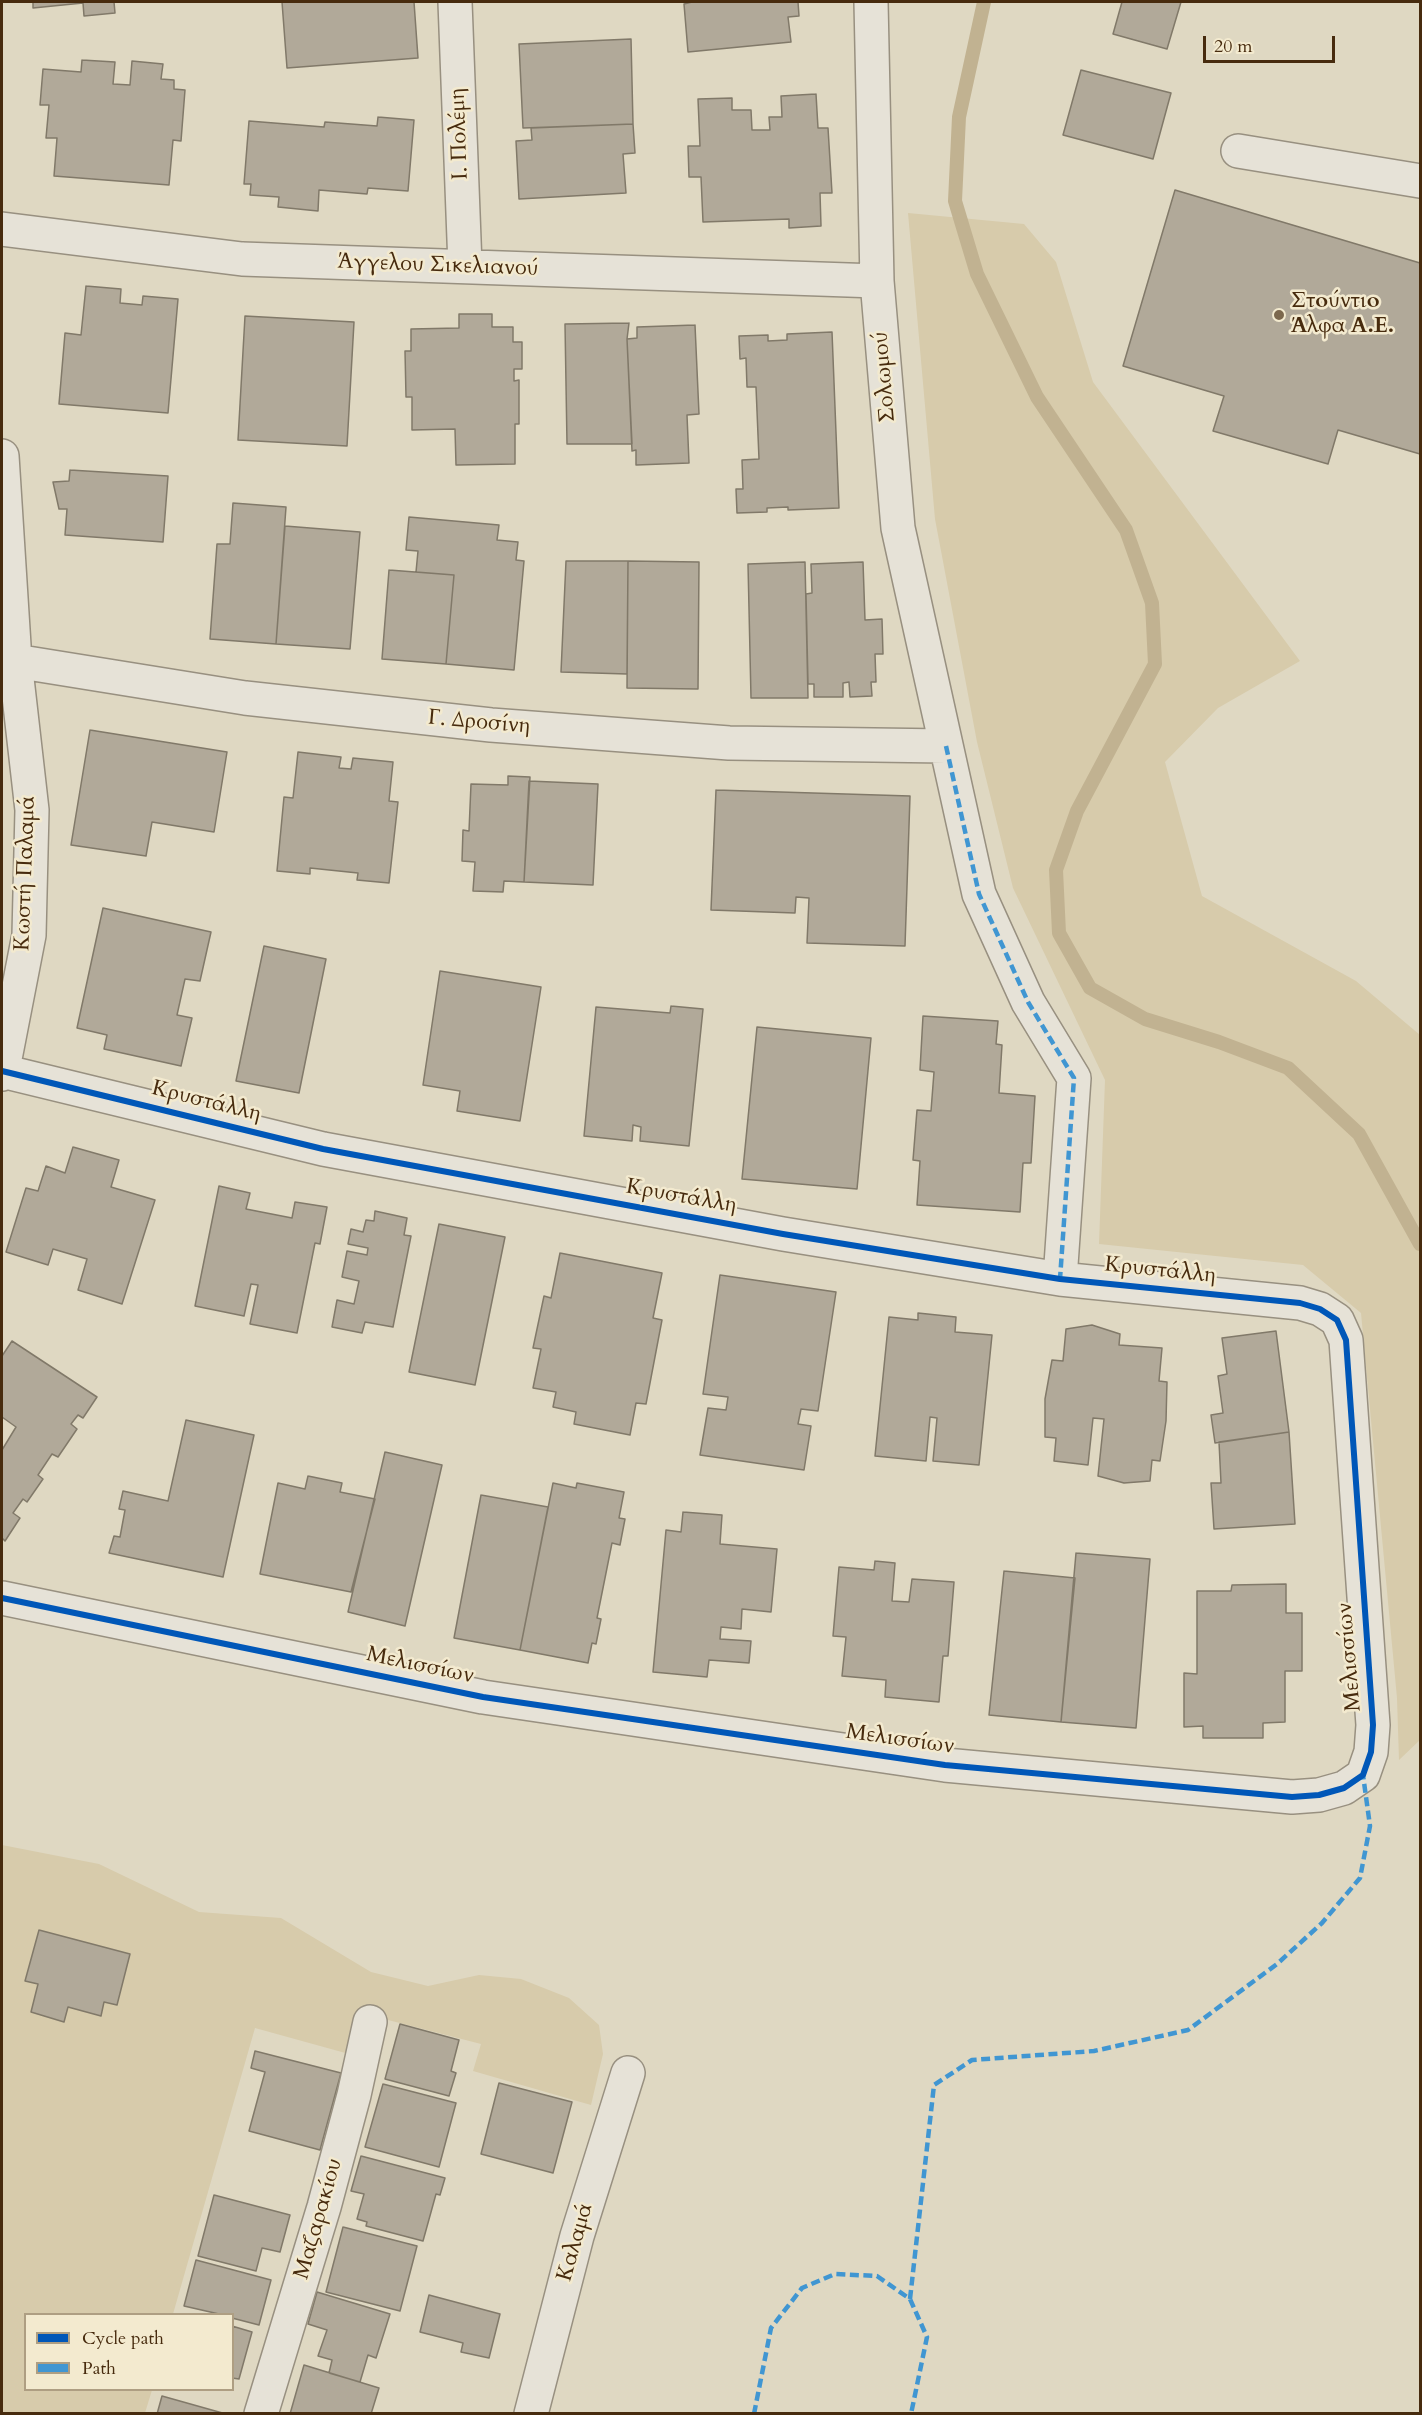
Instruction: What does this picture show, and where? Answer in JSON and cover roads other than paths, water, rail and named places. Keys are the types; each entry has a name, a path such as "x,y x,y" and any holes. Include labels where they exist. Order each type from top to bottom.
{"street":[{"name":"Ι. Πολέμη","path":"455,2 465,266"},
{"name":"Σολωμού","path":"871,2 877,281 898,528 979,894 1028,1002 1074,1078 1060,1279"},
{"path":"1239,151 1420,181"},
{"name":"Άγγελου Σικελιανού","path":"2,229 242,259 877,281"},
{"name":"Κωστή Παλαμά","path":"2,456 15,661 32,810 29,935 2,1072"},
{"name":"Γ. Δροσίνη","path":"15,661 245,698 491,725 729,743 946,746"},
{"name":"Κρυστάλλη","path":"2,1072 323,1149 783,1234 1060,1279 1300,1304 1320,1309 1337,1320 1346,1340"},
{"name":"Μελισσίων","path":"2,1598 506,1701 945,1766 1292,1797 1318,1796 1344,1788 1363,1775 1371,1752 1373,1725 1346,1340"},
{"name":"Μαζαρακίου","path":"261,2414 327,2196 370,2022"},
{"name":"Καλαμά","path":"531,2414 577,2236 628,2073"}],"waterway":[{"path":"984,2 959,117 955,201 977,274 1037,397 1126,530 1152,603 1155,664 1077,811 1056,870 1059,933 1090,988 1145,1019 1219,1042 1288,1068 1359,1134 1420,1244"}],"place":[{"name":"Στούντιο Άλφα Α.Ε.","path":"1279,315"}]}
